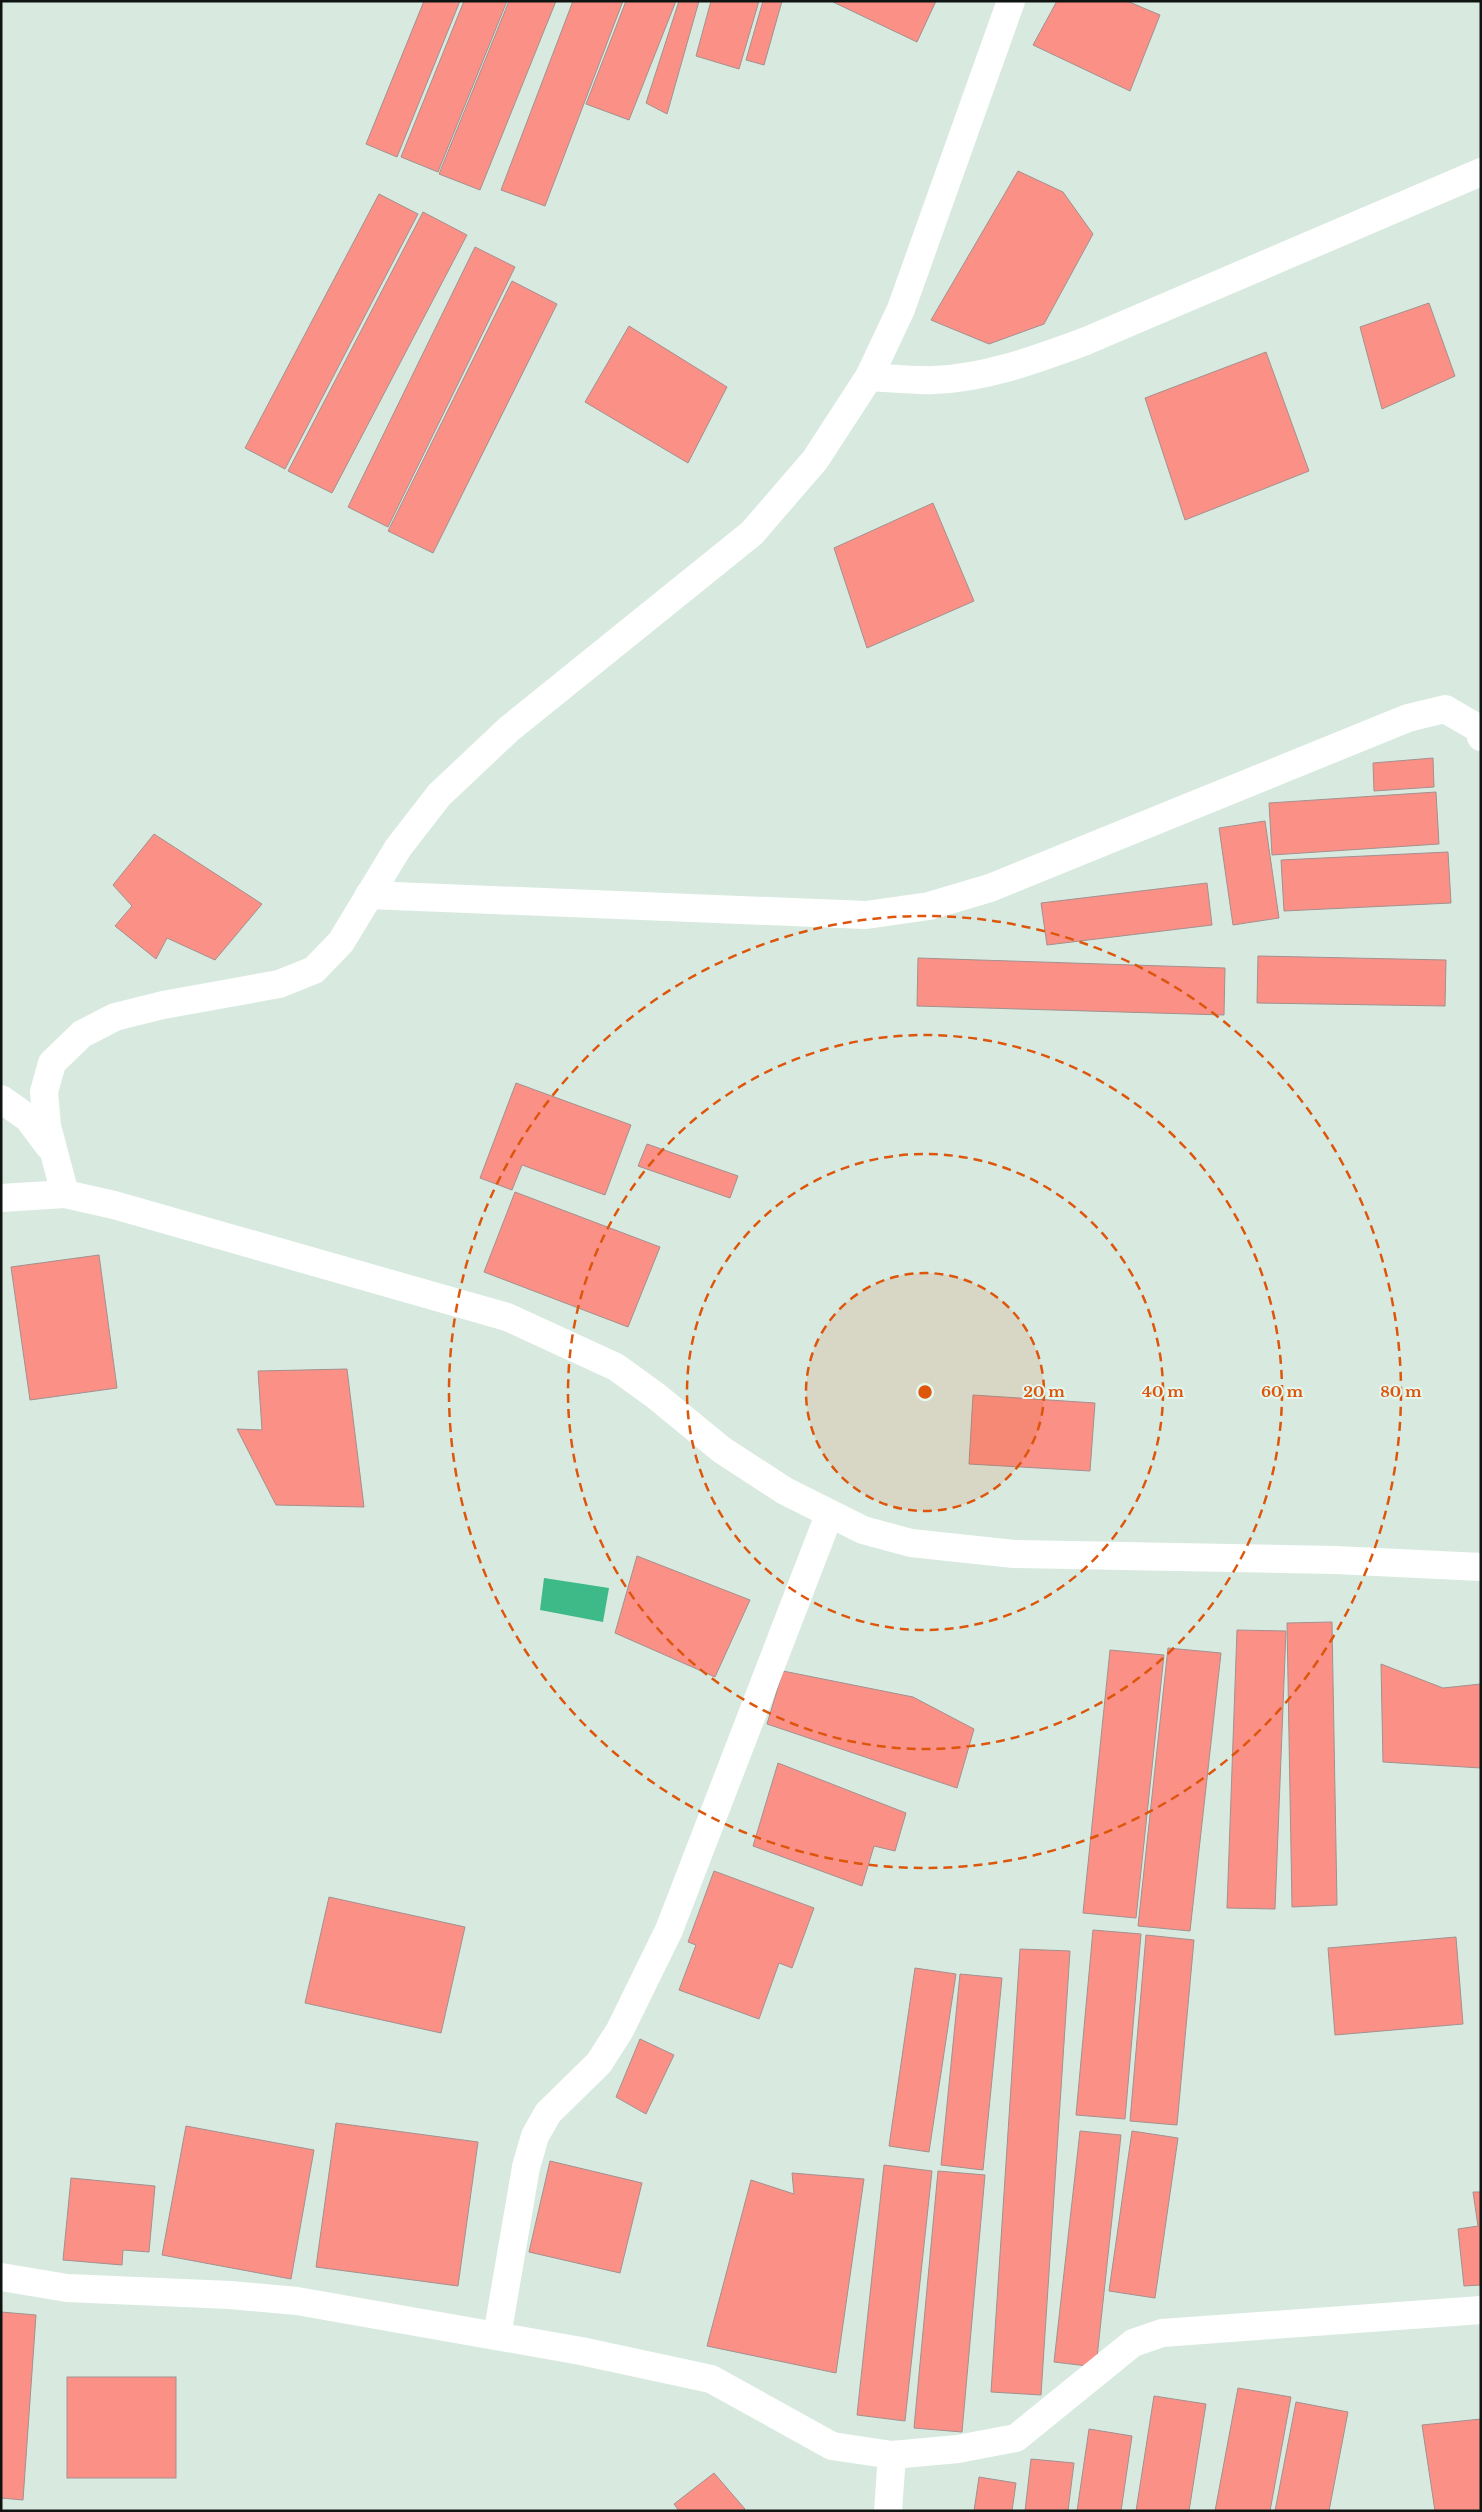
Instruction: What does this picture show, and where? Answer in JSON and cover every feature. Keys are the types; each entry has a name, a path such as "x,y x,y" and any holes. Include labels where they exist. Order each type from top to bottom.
{"street":[{"path":"65,1194 47,1126 44,1092 52,1063 82,1034 115,1018 163,1005 279,984 314,970 340,942 398,848 439,795 509,729 752,533 815,460 869,377 900,309 1011,1"},
{"path":"869,377 933,380 975,376 1027,363 1086,341 1481,172"},
{"path":"369,895 866,915 929,906 990,888 1408,718 1445,709 1478,728 1481,737"},
{"path":"1,1099 28,1118 53,1151"},
{"path":"1,1198 65,1194 114,1205 507,1318 616,1367 656,1396 722,1450 785,1491 863,1530 911,1543 1014,1554 1335,1560 1481,1567"},
{"path":"497,2336 526,2166 535,2136 548,2113 599,2063 620,2030 669,1930 830,1515"},
{"path":"1,2277 67,2288 230,2295 297,2301 497,2336 711,2379 832,2446 892,2455 958,2449 1016,2438 1133,2343 1162,2333 1481,2310"},
{"path":"888,2511 892,2455"}],"shaded area":[{"path":"544,1578 609,1588 603,1622 540,1610"}],"building":[{"path":"424,1 460,1 397,157 366,144"},
{"path":"464,1 507,1 438,172 401,157"},
{"path":"509,1 556,1 480,190 439,174"},
{"path":"573,1 623,1 545,206 501,190"},
{"path":"626,1 676,1 629,120 586,104"},
{"path":"679,1 699,1 667,114 646,103"},
{"path":"711,1 759,1 739,69 696,56"},
{"path":"763,1 782,1 764,65 746,60"},
{"path":"831,1 936,1 917,42"},
{"path":"1057,1 1127,1 1160,15 1130,91 1033,45"},
{"path":"1018,171 1063,192 1093,234 1044,324 989,344 931,320"},
{"path":"379,194 418,214 285,469 245,448"},
{"path":"423,212 467,235 332,493 288,471"},
{"path":"475,247 515,267 388,527 348,507"},
{"path":"512,281 557,304 433,553 388,531"},
{"path":"1429,303 1455,376 1382,409 1360,327"},
{"path":"629,326 727,387 688,463 585,402"},
{"path":"1266,352 1309,471 1185,520 1145,398"},
{"path":"933,503 974,601 867,648 834,548"},
{"path":"1433,758 1434,787 1374,791 1373,763"},
{"path":"1436,792 1439,844 1272,855 1269,803"},
{"path":"1265,821 1279,918 1233,925 1219,828"},
{"path":"154,834 262,904 215,960 167,938 156,959 115,926 132,906 113,885"},
{"path":"1448,852 1451,903 1284,911 1281,860"},
{"path":"1207,883 1212,925 1047,945 1041,903"},
{"path":"1258,956 1446,960 1445,1006 1257,1003"},
{"path":"918,958 1225,968 1224,1015 917,1006"},
{"path":"516,1083 631,1125 605,1195 522,1165 512,1190 480,1178"},
{"path":"647,1144 738,1176 730,1198 638,1166"},
{"path":"515,1192 660,1247 628,1327 484,1272"},
{"path":"99,1255 117,1388 30,1400 11,1267"},
{"path":"347,1369 364,1507 276,1505 237,1429 262,1430 258,1371"},
{"path":"973,1395 1095,1403 1090,1471 969,1464"},
{"path":"637,1556 750,1600 715,1677 615,1633"},
{"path":"1332,1622 1337,1905 1292,1907 1287,1623"},
{"path":"1237,1630 1286,1631 1275,1909 1227,1908"},
{"path":"1168,1648 1221,1653 1190,1931 1138,1926"},
{"path":"1110,1650 1164,1655 1136,1918 1083,1913"},
{"path":"1381,1664 1443,1688 1481,1684 1481,1768 1383,1762"},
{"path":"783,1671 913,1697 974,1729 957,1788 767,1724"},
{"path":"778,1763 906,1813 895,1851 874,1846 862,1886 753,1846"},
{"path":"714,1871 814,1908 792,1968 779,1963 759,2019 679,1990 696,1945 688,1942"},
{"path":"329,1897 465,1927 441,2033 305,2003"},
{"path":"1093,1930 1141,1934 1125,2119 1076,2115"},
{"path":"1146,1935 1194,1940 1177,2125 1130,2121"},
{"path":"1456,1937 1463,2024 1335,2035 1328,1948"},
{"path":"1020,1949 1070,1951 1041,2395 991,2392"},
{"path":"915,1968 956,1974 929,2152 889,2146"},
{"path":"960,1974 1002,1978 983,2170 941,2165"},
{"path":"640,2039 674,2055 646,2114 616,2097"},
{"path":"336,2123 478,2142 458,2286 316,2267"},
{"path":"186,2126 314,2150 291,2279 162,2255"},
{"path":"1080,2131 1121,2135 1096,2367 1054,2362"},
{"path":"1132,2131 1178,2138 1155,2298 1109,2291"},
{"path":"550,2161 642,2183 620,2273 529,2252"},
{"path":"884,2165 932,2171 905,2421 857,2415"},
{"path":"938,2171 985,2175 962,2432 914,2428"},
{"path":"792,2173 864,2179 836,2373 707,2346 751,2180 794,2194"},
{"path":"71,2178 155,2186 149,2252 123,2250 122,2265 63,2260"},
{"path":"1473,2192 1481,2192 1481,2285 1464,2286 1458,2229 1478,2226"},
{"path":"1,2312 36,2315 23,2500 1,2498"},
{"path":"67,2377 176,2377 176,2478 67,2478"},
{"path":"1238,2388 1291,2397 1270,2511 1215,2511"},
{"path":"1154,2396 1206,2404 1189,2511 1136,2511"},
{"path":"1296,2402 1348,2412 1329,2511 1275,2511"},
{"path":"1481,2419 1481,2511 1435,2511 1422,2425"},
{"path":"1089,2429 1132,2436 1121,2511 1077,2511"},
{"path":"1031,2459 1074,2463 1068,2511 1025,2511"},
{"path":"714,2473 745,2509 743,2511 679,2511 674,2504"},
{"path":"979,2477 1016,2483 1012,2511 974,2511"}]}
